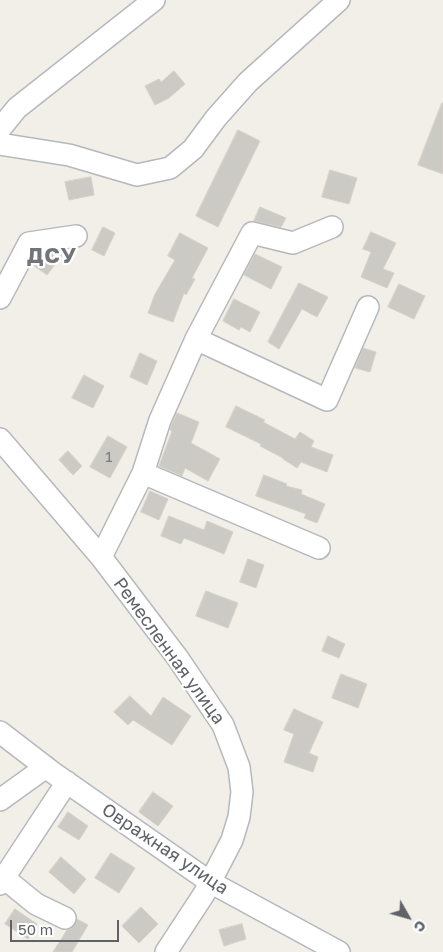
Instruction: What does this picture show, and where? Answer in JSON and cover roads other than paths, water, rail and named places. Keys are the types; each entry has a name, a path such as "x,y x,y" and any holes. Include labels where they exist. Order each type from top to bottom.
{"street":[{"path":"0,129 17,108 154,0"},
{"path":"0,144 69,154 137,175 170,168 193,149 216,118 248,82 339,0"},
{"path":"101,557 143,473 160,420 196,339 252,233 293,243 332,227"},
{"path":"0,298 29,242 76,236"},
{"path":"196,339 327,400 368,307"},
{"name":"Ремесленная улица","path":"0,439 101,557 177,657 208,700 223,725 231,744 238,767 242,792 239,817 232,840 181,943 166,952"},
{"path":"143,473 319,548"},
{"name":"Овражная улица","path":"0,732 207,888 339,952"},
{"path":"0,800 46,767"},
{"path":"65,918 36,904 2,881 67,782"}],"district":[{"name":"ДСУ","path":"52,256"}]}
